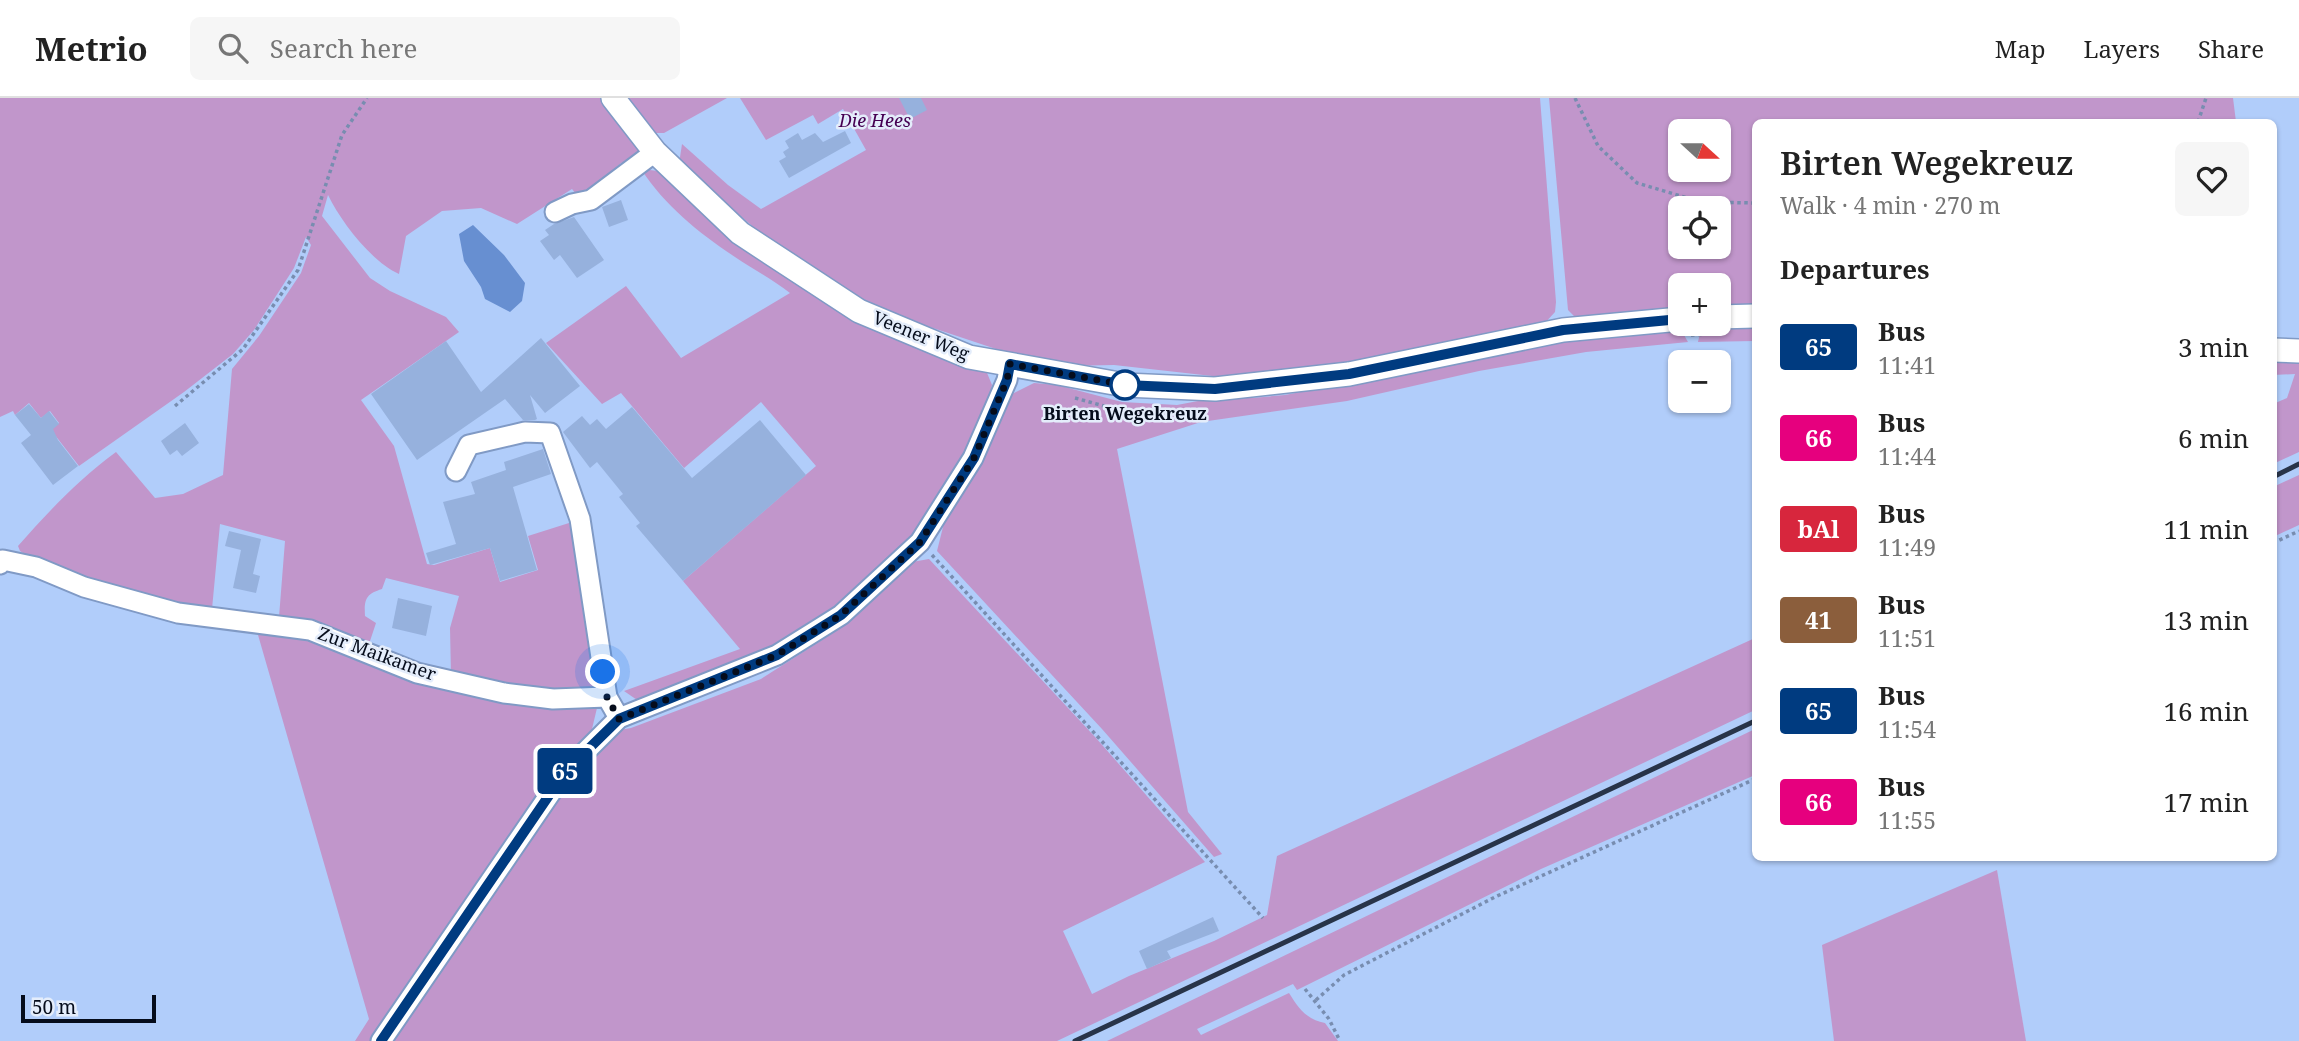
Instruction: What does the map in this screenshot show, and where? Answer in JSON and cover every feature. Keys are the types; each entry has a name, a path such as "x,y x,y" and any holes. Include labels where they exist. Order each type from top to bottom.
{"main road":[{"name":"Veener Weg","path":"613,98 654,152 740,233 859,311 969,357 1125,385 1215,389 1349,374 1563,330 1668,320"},
{"path":"1731,317 1752,316"},
{"path":"2277,350 2299,351"}],"street":[{"path":"555,212 572,204 591,200 654,152"},
{"path":"381,1041 565,772 619,719 777,655 841,615 920,542 974,458 1007,380 1010,364"},
{"path":"456,471 469,444 525,432 550,433 580,519 607,697 619,719"},
{"name":"Zur Maikamer","path":"1,561 36,567 84,587 178,613 310,630 417,673 504,693 553,699 607,697"}],"path":[{"path":"175,406 243,349 298,270 342,135 366,98"},
{"path":"1575,98 1598,146 1637,183 1701,202 1752,203"},
{"path":"2198,119 2206,98"},
{"path":"2277,540 2299,531"},
{"path":"920,542 1263,918"},
{"path":"1316,1000 1344,975 1495,897 1752,780"},
{"path":"1305,989 1316,1000 1340,1041"}],"green space":[{"path":"0,98 601,98 641,151 634,160 621,163 580,199 572,189 517,224 481,208 442,211 406,236 399,274 378,260 358,240 328,195 322,216 370,278 390,291 446,317 459,332 361,400 394,446 427,564 434,565 490,548 500,582 538,570 528,536 569,523 585,583 600,691 555,693 451,676 450,628 459,596 386,578 382,589 369,595 366,601 365,616 376,623 368,647 279,617 285,541 220,524 212,609 182,608 40,564 20,551 18,546 53,508 116,452 155,498 183,494 223,475 232,369 259,336 301,273 311,245 306,237 294,268 254,330 233,354 79,466 51,430 59,423 50,411 41,418 29,403 15,415 13,411 0,417"},
{"path":"626,98 727,98 664,133 654,133"},
{"name":"Die Hees","path":"740,98 1540,98 1555,312 1544,324 1345,364 1239,379 1114,365 1061,366 1005,352 918,323 845,291 763,235 679,164 682,144 728,185 761,209 866,150 843,109 818,124 813,115 766,140"},
{"path":"1549,98 2233,98 2236,119 1752,119 1752,306 1731,306 1731,273 1668,273 1668,311 1577,319 1568,310"},
{"path":"641,169 658,171 716,223 985,368 992,385 984,418 959,470 928,517 899,552 845,603 797,636 640,702 624,691 740,649 683,581 816,466 761,402 684,468 621,393 602,404 546,343 626,286 681,358 790,293 696,228 672,207"},
{"path":"1752,326 1752,341 1698,342 1699,336 1731,336 1731,327"},
{"path":"1668,329 1668,336 1685,336 1688,342 1586,352 1479,371 1347,401 1201,422 1117,449 1188,812 1222,854 1214,857 1102,729 937,551 944,523 973,478 1010,395 1034,383 1057,385 1122,402 1177,405 1214,398 1285,395 1569,340"},
{"path":"2277,361 2299,362 2299,452 2277,462 2277,402 2287,398 2295,374 2277,375"},
{"path":"2299,475 2299,525 2277,535 2277,485"},
{"path":"929,559 1096,738 1205,862 1063,931 1092,994 1267,915 1277,856 1752,639 1752,711 1057,1041 390,1041 585,759 619,730 631,728 761,679 833,633 878,596 912,562"},
{"path":"256,628 280,631 597,708 592,729 554,773 370,1041 355,1041 369,1019"},
{"path":"1752,730 1752,776 1541,869 1297,990 1293,984 1197,1029 1201,1035 1289,993 1304,1013 1325,1023 1338,1041 1107,1041"},
{"path":"1997,870 2026,1041 1834,1041 1822,945"}],"water":[{"path":"473,225 504,255 525,283 522,301 510,312 485,299 481,287 464,261 459,234"}],"building":[{"path":"899,98 921,98 927,110 910,119"},
{"path":"845,131 851,143 789,178 779,161 786,157 783,152 789,148 785,141 798,133 802,140 815,133 823,142"},
{"path":"621,200 628,220 609,227 602,207"},
{"path":"574,217 604,260 577,278 560,255 554,260 540,241 549,235 545,230"},
{"path":"541,338 580,386 545,413 530,395 537,419 535,420 523,420 505,399 417,460 371,394 446,341 481,392"},
{"path":"29,404 41,418 49,411 59,424 53,429 58,440 78,466 53,485 21,443 31,435 15,415"},
{"path":"632,407 692,478 760,420 806,475 683,581 636,526 640,523 619,497 623,494 597,462 590,468 563,432 582,416 590,425 597,419 606,429"},
{"path":"185,423 199,443 182,456 177,450 170,455 161,441"},
{"path":"543,449 551,474 513,487 537,570 500,581 490,548 430,565 426,553 456,544 443,502 475,494 471,482 506,470 504,462"},
{"path":"229,531 261,539 253,574 260,576 256,593 233,588 241,550 225,546"},
{"path":"398,598 432,606 426,636 392,628"},
{"path":"1213,917 1219,931 1167,951 1171,958 1147,969 1139,951"}],"railway":[{"path":"2277,475 2299,464"},
{"path":"1075,1041 1752,722"}],"bus line":[{"name":"65","path":"381,1041 565,772 619,719 777,655 841,615 920,542 974,458 1007,380 1010,364 1125,385 1166,389 1215,389 1349,374 1563,330 1668,320"}],"place":[{"name":"Birten Wegekreuz","path":"1125,385"}],"route":[{"path":"603,672 609,704 619,719 777,655 841,615 920,542 974,458 1007,380 1010,364 1125,385"}]}
